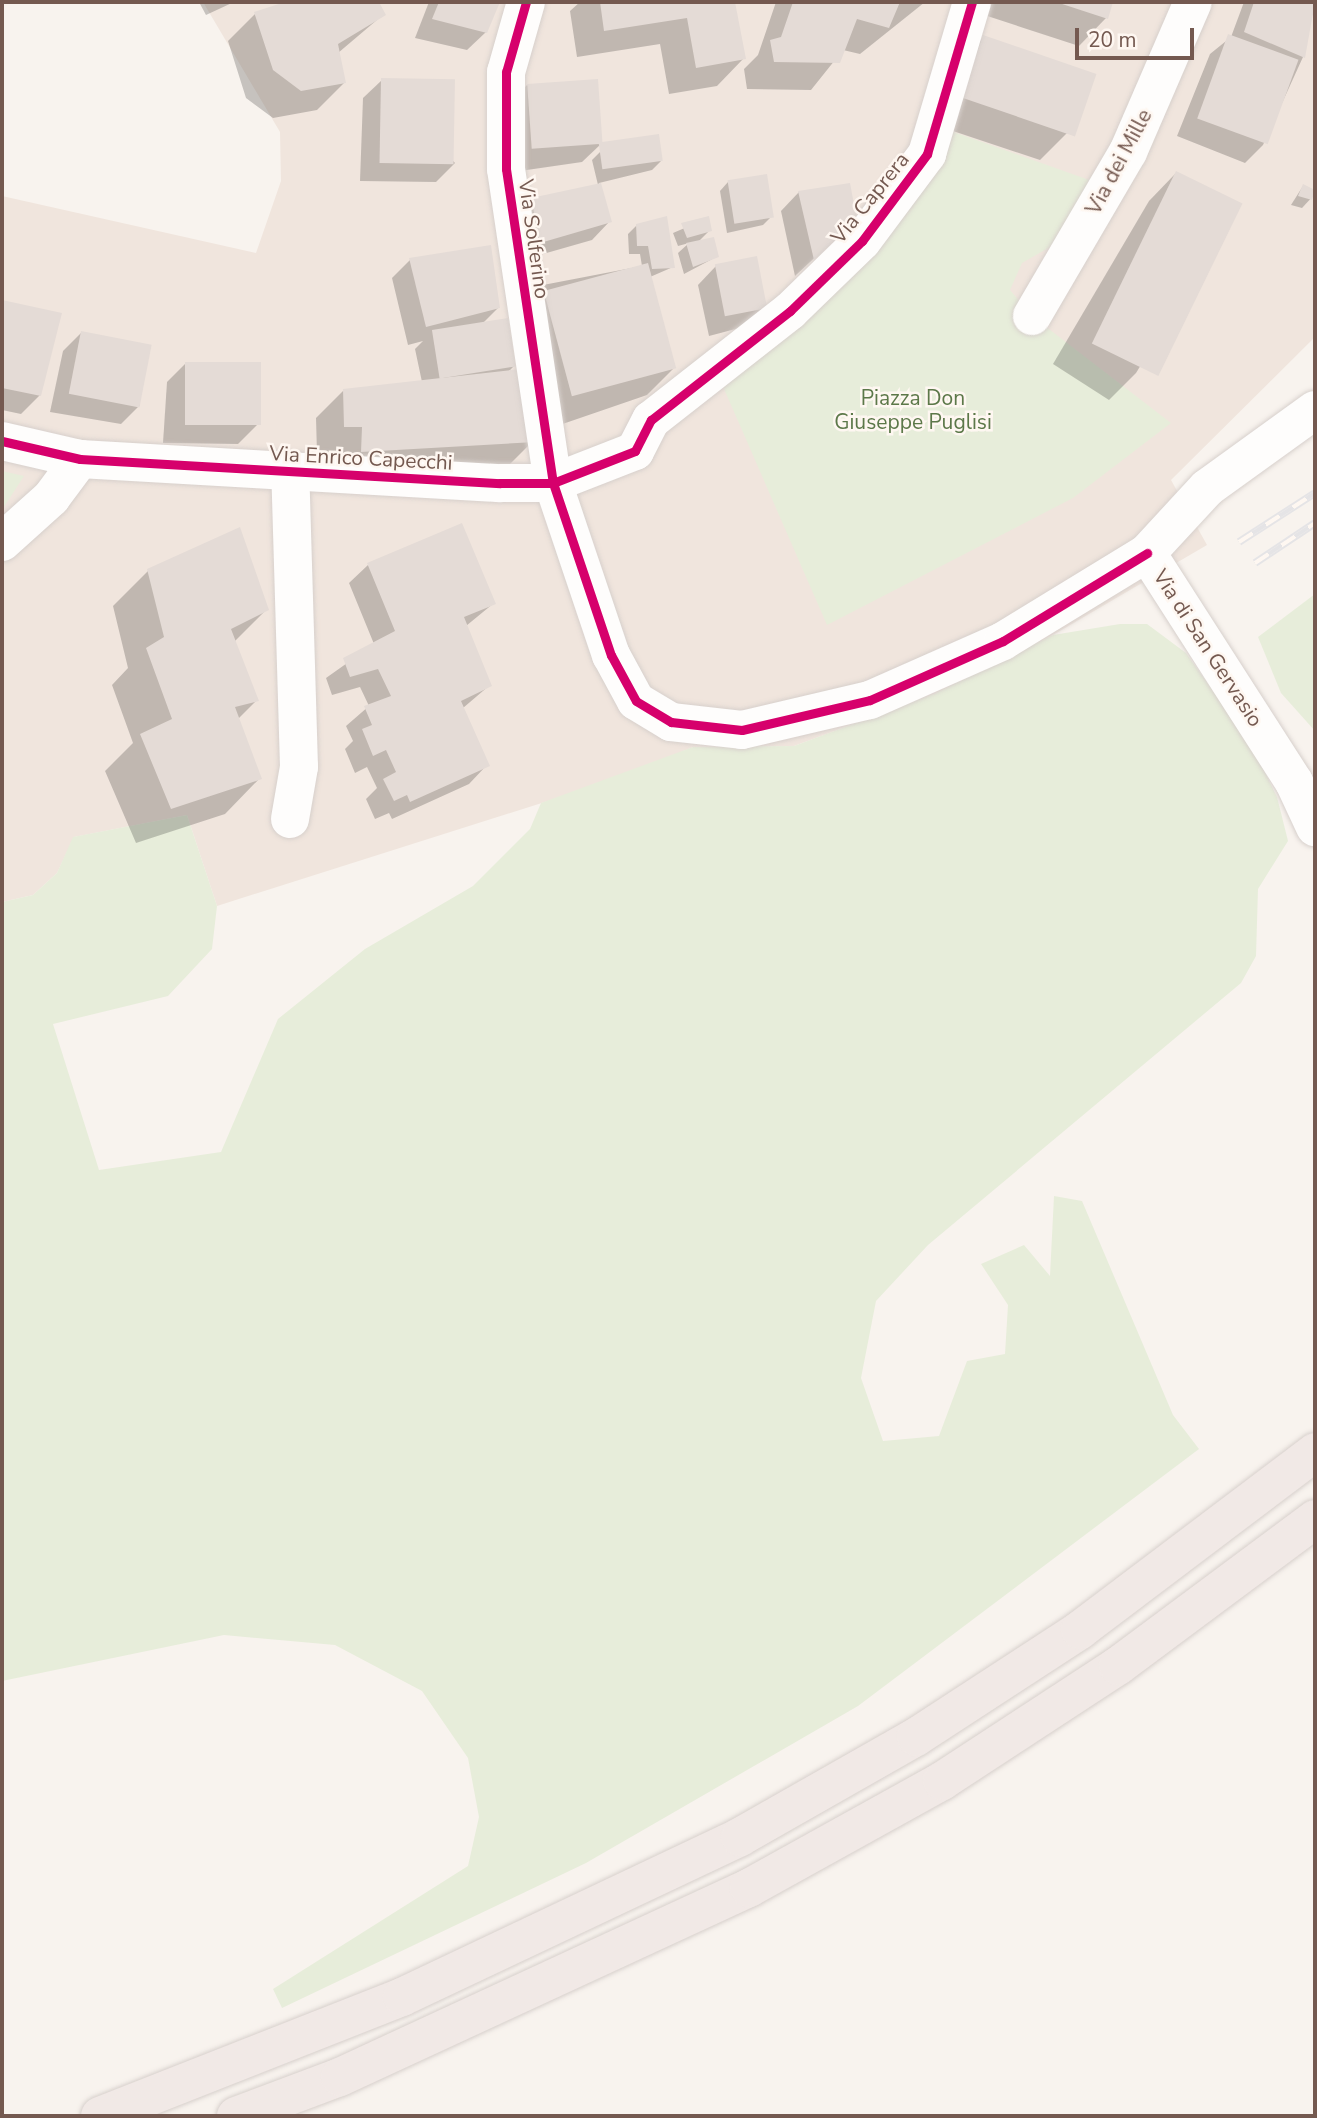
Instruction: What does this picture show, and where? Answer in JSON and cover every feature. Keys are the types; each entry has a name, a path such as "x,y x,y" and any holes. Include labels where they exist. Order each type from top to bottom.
{"highway":[{"path":"100,2116 402,1997 740,1837 927,1730 1080,1630 1233,1520 1315,1452"},
{"path":"236,2116 340,2077 749,1888 942,1781 1118,1666 1275,1552 1315,1519"}],"street":[{"name":"Via Solferino","path":"526,2 506,72 506,169 553,483 622,680 654,713 699,729 775,727 918,681 1003,641 1147,553"},
{"name":"Via Caprera","path":"686,393 790,311 862,241 927,154 972,2"},
{"name":"Via dei Mille","path":"1032,316 1128,152 1193,2"},
{"name":"Via Enrico Capecchi","path":"2,441 80,459 290,472 553,483 635,451 651,420 686,393"},
{"name":"Via di San Gervasio","path":"1315,410 1207,488 1147,553 1294,782 1315,827"},
{"path":"2,542 51,498 80,459"},
{"path":"290,472 299,767 290,818"}],"shaded area":[{"path":"203,2 1315,2 1315,337 1171,480 1207,545 1053,635 935,694 794,746 693,747 614,780 217,906 187,815 74,837 57,873 33,895 2,902 2,196 256,253 281,181 280,132"}],"green space":[{"name":"Piazza Don Giuseppe Puglisi","path":"948,130 1092,181 1050,247 1022,263 1010,290 1032,316 1171,423 1073,498 827,625 721,382"},
{"path":"2,471 24,476 2,510"},
{"path":"1315,594 1315,731 1281,693 1258,637"},
{"path":"1120,624 1147,624 1186,653 1251,744 1277,797 1288,841 1258,889 1256,956 1241,983 928,1245 876,1301 861,1378 883,1441 939,1436 967,1361 1005,1354 1008,1305 981,1264 1024,1245 1050,1276 1054,1196 1082,1201 1173,1415 1199,1449 858,1706 586,1863 282,2008 273,1989 468,1866 479,1817 468,1758 422,1691 335,1645 224,1635 2,1681 2,902 33,895 57,873 73,837 187,815 217,906 212,949 168,996 53,1024 99,1170 221,1152 278,1019 365,949 473,886 530,829 541,803 693,747 794,746 934,694 1053,635"}],"building":[{"path":"285,2 379,2 386,15 338,44 346,83 301,91 273,70 254,12"},
{"path":"439,2 500,2 487,33 432,19"},
{"path":"600,2 735,2 746,59 696,68 687,18 604,31"},
{"path":"793,2 900,2 889,28 857,19 840,63 774,62 770,40 781,37"},
{"path":"1056,2 1113,2 1108,19"},
{"path":"1254,2 1315,2 1305,58 1244,32"},
{"path":"1228,34 1298,60 1268,144 1197,119"},
{"path":"983,35 1096,74 1075,136 962,97"},
{"path":"381,78 455,79 454,164 380,163"},
{"path":"598,79 603,144 532,149 527,84"},
{"path":"659,134 663,161 602,169 599,142"},
{"path":"1176,171 1243,203 1158,376 1092,344"},
{"path":"767,174 774,217 734,224 727,180"},
{"path":"601,183 612,222 540,243 531,198"},
{"path":"850,183 857,220 814,260 798,191"},
{"path":"1303,184 1315,190 1312,200 1298,196"},
{"path":"667,216 675,268 652,269 648,246 637,246 636,224"},
{"path":"709,216 712,231 687,238 681,223"},
{"path":"714,237 719,257 693,267 686,243"},
{"path":"491,245 500,308 426,327 409,258"},
{"path":"757,256 767,308 725,316 715,264"},
{"path":"648,263 676,368 572,396 544,291"},
{"path":"2,300 62,313 41,396 2,388"},
{"path":"508,318 516,366 440,378 432,330"},
{"path":"81,331 152,345 139,408 69,394"},
{"path":"185,362 261,362 261,425 185,425"},
{"path":"520,369 535,442 361,452 362,427 344,427 343,389"},
{"path":"462,523 496,604 464,617 492,686 461,701 490,766 410,802 407,795 394,801 383,779 396,772 386,750 373,756 362,729 372,725 364,706 391,696 378,669 350,677 343,658 395,631 367,563"},
{"path":"240,527 269,610 231,629 259,701 235,707 262,779 171,809 140,734 172,719 146,648 164,637 147,569"}],"railway":[{"path":"1239,542 1315,493"},
{"path":"1255,563 1315,523"}],"cycle path":[{"path":"526,2 506,72 506,169 553,483 611,655 636,701 671,722 742,730 870,700 1003,641 1147,553"},
{"path":"2,441 80,459 500,483 553,483 635,451 651,420 790,311 862,241 927,154 972,2"}]}
